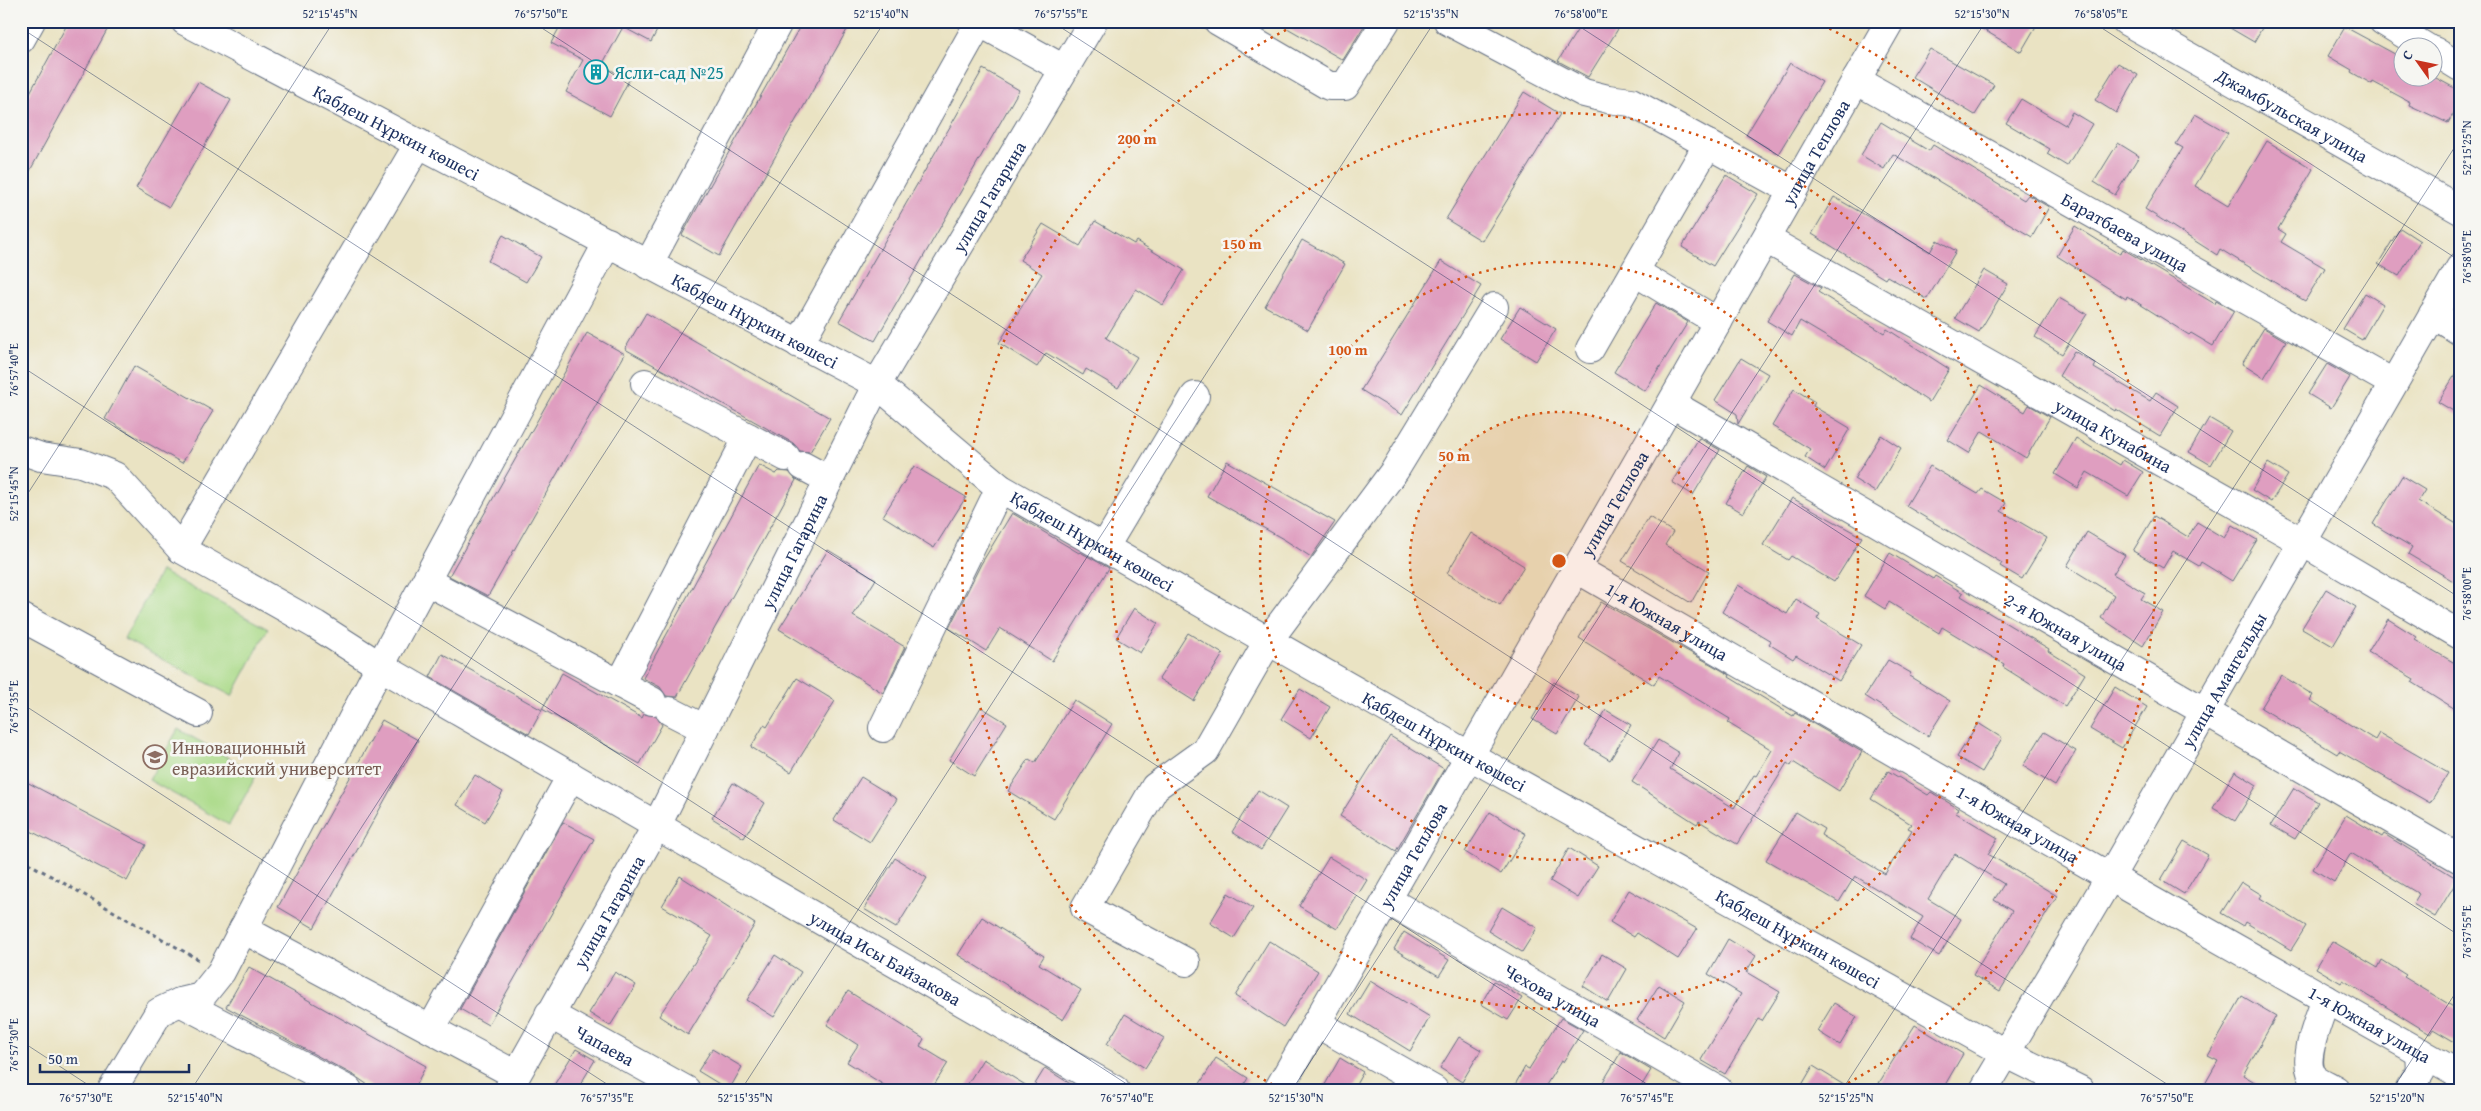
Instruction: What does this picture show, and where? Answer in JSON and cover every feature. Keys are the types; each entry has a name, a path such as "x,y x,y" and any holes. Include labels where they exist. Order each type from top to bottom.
{"street":[{"path":"21,39 31,21"},
{"name":"Қабдеш Нұркин көшесі","path":"185,21 877,384 1000,488 1470,756 2006,1053 2080,1090"},
{"path":"648,264 779,21"},
{"name":"улица Гагарина","path":"512,1082 657,825 877,384 1093,21"},
{"path":"1218,21 1329,86 1345,86 1386,21"},
{"path":"1448,21 1584,93 1631,102 1793,191"},
{"name":"улица Теплова","path":"1278,1090 1890,21"},
{"name":"Джамбульская улица","path":"2126,21 2460,210"},
{"path":"2383,21 2411,38"},
{"path":"799,344 978,22 1064,70"},
{"path":"2444,57 2460,67"},
{"name":"Баратбаева улица","path":"1856,80 2394,383"},
{"path":"181,549 419,143"},
{"path":"1590,349 1708,144"},
{"name":"улица Кунабина","path":"1766,238 2301,541 2460,635"},
{"path":"112,1090 159,1012 180,1002 201,997 221,972 380,666 608,242"},
{"name":"улица Амангельды","path":"1984,1090 2110,877 2301,541 2460,268"},
{"path":"1635,272 1718,322"},
{"path":"1186,962 1085,908 1155,787 1205,751 1268,641 1395,470 1494,306"},
{"path":"2433,314 2460,332"},
{"path":"645,383 829,480"},
{"path":"1104,548 1194,396"},
{"name":"2-я Южная улица","path":"1672,404 2460,859"},
{"path":"620,684 748,437"},
{"name":"улица Исы Байзакова","path":"21,450 41,457 81,463 114,476 181,549 316,625 380,666 1115,1090"},
{"path":"882,728 1000,488"},
{"name":"1-я Южная улица","path":"1577,570 2326,999 2422,1076 2460,1075"},
{"path":"426,580 705,729"},
{"path":"21,617 198,714"},
{"path":"430,1029 571,776"},
{"name":"Чехова улица","path":"1387,900 1718,1090"},
{"path":"242,929 430,1029 512,1082"},
{"path":"2326,999 2308,1057 2309,1070 2315,1078 2336,1090"},
{"path":"180,1002 348,1090"},
{"name":"Чапаева","path":"549,1014 686,1090"},
{"path":"1316,1023 1434,1090"}],"path":[{"path":"21,859 221,972"}],"green space":[{"path":"161,571 268,629 232,696 124,639"},
{"path":"178,729 257,774 229,825 149,780"}],"building":[{"path":"69,21 112,21 21,187 21,109"},
{"name":"Ясли-сад №25","path":"563,21 662,21 651,42 623,27 602,65 629,80 610,116 566,92 583,60 551,43"},
{"path":"803,21 852,21 719,256 682,235"},
{"path":"1275,21 1355,21 1364,26 1343,60"},
{"path":"1583,21 1623,21 1588,77 1558,61"},
{"path":"1969,21 2039,21 2021,52"},
{"path":"2218,21 2266,21 2254,42"},
{"path":"2345,27 2394,54 2394,88 2444,88 2444,82 2460,91 2460,102 2448,123 2409,105 2410,102 2373,82 2372,84 2328,56"},
{"path":"1930,49 1994,85 1975,115 1912,77"},
{"path":"1790,63 1822,82 1778,154 1746,135"},
{"path":"2118,63 2138,75 2116,113 2095,100"},
{"path":"983,69 1019,90 875,341 839,321"},
{"path":"198,82 231,100 169,207 136,188"},
{"path":"1524,92 1560,114 1482,241 1446,219"},
{"path":"2021,99 2065,125 2072,112 2092,124 2067,166 2047,154 2050,149 2006,123"},
{"path":"2195,114 2228,133 2195,186 2228,206 2267,141 2313,169 2278,229 2286,234 2281,242 2325,268 2305,301 2220,249 2217,255 2145,209 2183,148 2176,144"},
{"path":"1881,122 1929,151 1933,145 2024,200 2028,195 2049,207 2032,237 1893,154 1884,169 1861,155"},
{"path":"2118,143 2139,156 2115,195 2094,182"},
{"path":"1726,175 1758,194 1713,266 1682,247"},
{"path":"1834,197 1930,252 1937,240 1956,251 1927,299 1887,276 1885,279 1812,234"},
{"path":"1095,221 1134,244 1136,241 1184,270 1163,305 1136,289 1106,338 1137,357 1118,388 1086,369 1083,375 1046,353 1037,367 999,343 1042,274 1020,260 1043,224 1080,246"},
{"path":"2075,226 2120,254 2123,249 2215,304 2216,301 2234,311 2213,346 2191,333 2189,335 2127,296 2126,299 2057,256"},
{"path":"2400,228 2420,241 2399,276 2378,264"},
{"path":"503,235 541,257 526,282 488,261"},
{"path":"1302,240 1345,264 1308,330 1265,306"},
{"path":"1441,261 1481,286 1402,415 1361,390"},
{"path":"1984,270 2008,284 1979,332 1955,318"},
{"path":"1795,274 1821,288 1818,292 1884,333 1887,329 1949,369 1929,402 1867,361 1800,321 1792,336 1767,321"},
{"path":"2365,293 2383,304 2362,340 2343,329"},
{"path":"2059,298 2087,314 2062,354 2035,337"},
{"path":"1656,303 1688,322 1645,391 1614,372"},
{"path":"1520,307 1556,329 1536,361 1500,339"},
{"path":"646,313 830,418 810,452 800,451 793,443 625,349"},
{"path":"2264,328 2286,341 2264,378 2242,364"},
{"path":"587,333 625,354 488,596 449,576"},
{"path":"2074,351 2096,364 2094,368 2150,401 2156,392 2178,406 2160,436 2059,376"},
{"path":"1741,358 1768,374 1738,424 1737,414 1715,400"},
{"path":"2327,364 2350,377 2331,408 2308,394"},
{"path":"134,366 213,411 182,463 105,419"},
{"path":"2460,367 2460,415 2438,402"},
{"path":"1981,385 2025,412 2029,405 2050,417 2026,458 1982,431 1969,453 1948,440"},
{"path":"1794,389 1815,402 1813,406 1850,428 1825,470 1805,457 1810,449 1772,426"},
{"path":"2209,418 2231,431 2211,465 2189,452"},
{"path":"1881,435 1901,448 1875,492 1854,479"},
{"path":"1699,438 1720,450 1693,495 1672,482"},
{"path":"2076,438 2120,465 2123,460 2143,472 2128,496 2087,472 2078,488 2055,474"},
{"path":"1227,461 1335,522 1311,557 1285,540 1207,496"},
{"path":"2268,463 2288,475 2271,502 2252,490"},
{"path":"759,465 776,474 779,471 789,472 796,480 677,697 666,696 660,687 643,678"},
{"path":"914,466 966,497 934,548 883,516"},
{"path":"1748,466 1766,477 1743,513 1726,503"},
{"path":"1930,466 1978,494 1982,489 2006,503 2001,511 2047,538 2022,579 2000,566 2002,563 1906,506"},
{"path":"2402,476 2425,490 2418,501 2460,526 2460,585 2408,554 2412,547 2373,524"},
{"path":"1792,498 1862,537 1834,582 1791,556 1788,560 1763,545"},
{"path":"1012,513 1079,553 1109,568 1052,661 1000,628 986,651 949,628 981,564"},
{"path":"2154,516 2188,537 2197,522 2224,538 2232,525 2257,540 2232,581 2201,562 2199,566 2173,551 2163,568 2133,551"},
{"path":"1649,517 1673,532 1665,545 1709,571 1691,603 1622,561"},
{"path":"2087,532 2125,555 2113,574 2145,593 2141,599 2163,612 2143,646 2101,618 2114,595 2067,566"},
{"path":"1471,533 1524,566 1500,605 1447,573"},
{"path":"828,550 876,579 853,616 905,647 883,693 779,629"},
{"path":"1890,553 1933,579 1935,576 1963,593 1961,596 2049,649 2048,651 2085,674 2065,706 2003,667 2004,664 1942,627 1939,633 1889,602 1885,609 1864,596"},
{"path":"1738,585 1787,614 1796,599 1820,614 1817,619 1861,645 1839,681 1796,655 1793,659 1769,644 1771,641 1722,612"},
{"path":"2326,589 2356,607 2333,646 2302,628"},
{"path":"1601,602 1730,675 1729,677 1793,716 1795,713 1862,752 1839,791 1793,762 1791,766 1787,763 1737,844 1699,821 1697,824 1632,782 1658,740 1679,753 1670,769 1734,808 1772,750 1728,723 1730,719 1659,676 1654,685 1579,638"},
{"path":"1134,608 1158,623 1140,653 1116,638"},
{"path":"2388,619 2417,637 2415,640 2460,666 2460,712 2412,682 2414,679 2368,652"},
{"path":"1188,633 1223,654 1194,701 1159,679"},
{"path":"442,654 542,710 529,734 430,677"},
{"path":"1888,660 1911,673 1909,676 1950,701 1928,736 1865,696"},
{"path":"562,673 642,718 644,714 656,716 662,725 640,764 542,709"},
{"path":"2281,675 2313,695 2310,700 2375,740 2379,733 2448,773 2430,803 2339,751 2337,754 2261,708"},
{"path":"797,678 835,701 791,772 751,747 764,725 767,727"},
{"path":"1554,682 1579,697 1557,734 1532,719"},
{"path":"2115,687 2147,707 2122,748 2090,729"},
{"path":"1300,689 1330,707 1311,738 1281,719"},
{"path":"1074,700 1112,724 1054,819 1008,791 1029,759 1035,763"},
{"path":"981,707 1007,723 974,776 949,760"},
{"path":"1606,710 1631,725 1610,760 1585,745"},
{"path":"382,720 418,740 314,928 278,907"},
{"path":"1978,723 2002,738 1982,772 1957,757"},
{"path":"2044,732 2076,751 2055,786 2023,766"},
{"path":"1390,736 1444,769 1396,851 1340,816"},
{"path":"1888,771 1928,795 1931,792 1959,809 1956,813 1998,838 1988,854 2057,896 2000,991 1973,975 2012,911 1994,900 2004,884 1955,854 1928,899 1961,919 1939,956 1910,939 1923,917 1855,876 1839,902 1766,860 1796,812 1824,829 1821,835 1885,874 1912,830 1908,828 1911,824 1871,799"},
{"path":"2235,771 2257,785 2235,821 2213,808"},
{"path":"475,775 503,792 485,822 457,805"},
{"path":"861,777 897,799 870,842 834,820"},
{"path":"21,779 146,845 127,881 21,826"},
{"path":"733,783 765,803 744,838 712,818"},
{"path":"2294,788 2318,802 2295,839 2271,825"},
{"path":"1258,790 1287,808 1261,850 1232,832"},
{"path":"1490,812 1526,834 1501,874 1465,852"},
{"path":"2346,815 2382,837 2384,834 2458,879 2435,917 2413,904 2419,894 2351,853 2334,882 2313,869"},
{"path":"563,822 594,839 488,1025 460,1009"},
{"path":"2184,841 2208,855 2184,894 2161,880"},
{"path":"1569,848 1598,866 1578,898 1550,881"},
{"path":"1329,857 1367,880 1337,929 1299,906"},
{"path":"895,858 927,878 896,928 864,909"},
{"path":"680,876 755,924 688,1035 659,1016 712,936 662,906"},
{"path":"2241,882 2262,895 2260,898 2306,926 2291,950 2245,922 2243,926 2221,913"},
{"path":"1629,890 1697,929 1678,959 1637,933 1634,937 1610,922"},
{"path":"1228,893 1253,908 1234,938 1210,923"},
{"path":"1502,907 1537,928 1522,952 1488,931"},
{"path":"982,917 1044,956 1039,964 1081,990 1063,1020 958,955"},
{"path":"1404,932 1449,960 1439,976 1394,949"},
{"path":"1728,939 1756,956 1746,972 1780,992 1762,1021 1758,1019 1725,1074 1701,1060 1741,994 1708,974"},
{"path":"1269,941 1318,971 1283,1027 1235,996"},
{"path":"2332,941 2378,968 2382,960 2406,975 2404,977 2460,1011 2460,1045 2433,1029 2430,1034 2343,980 2341,983 2316,968"},
{"path":"1602,954 1627,969 1608,1002 1583,986"},
{"path":"775,955 801,972 774,1017 747,1000"},
{"path":"249,967 426,1066 413,1090 375,1090 355,1076 226,1007"},
{"path":"615,972 636,985 610,1026 589,1013"},
{"path":"1370,981 1430,1017 1410,1051 1350,1014"},
{"path":"1494,981 1522,998 1508,1020 1481,1004"},
{"path":"1659,985 1685,1001 1664,1037 1637,1020"},
{"path":"848,991 924,1039 920,1046 948,1063 931,1090 892,1090 847,1062 858,1045 827,1025"},
{"path":"2242,996 2276,1016 2243,1075 2268,1090 2216,1090 2205,1084 2218,1061 2208,1056"},
{"path":"1834,1003 1857,1017 1840,1045 1817,1031"},
{"path":"1125,1014 1164,1038 1145,1068 1107,1044"},
{"path":"1561,1018 1583,1030 1563,1062 1561,1061 1543,1090 1512,1090 1525,1067 1529,1069"},
{"path":"1915,1025 1963,1054 1942,1090 1890,1090 1879,1083"},
{"path":"1459,1037 1481,1050 1462,1082 1440,1068"},
{"path":"576,1049 595,1060 577,1090 551,1090"},
{"path":"712,1049 742,1067 729,1090 698,1071"},
{"path":"1621,1052 1651,1070 1639,1090 1598,1090"},
{"path":"1216,1058 1248,1078 1241,1090 1196,1090"},
{"path":"1340,1058 1363,1072 1353,1090 1322,1090"},
{"path":"983,1059 1032,1089 1045,1068 1080,1090 964,1090"},
{"path":"1813,1066 1852,1090 1799,1090"}],"place":[{"name":"Ясли-сад №25","path":"596,72"},
{"name":"Инновационный евразийский университет","path":"155,757"}]}
